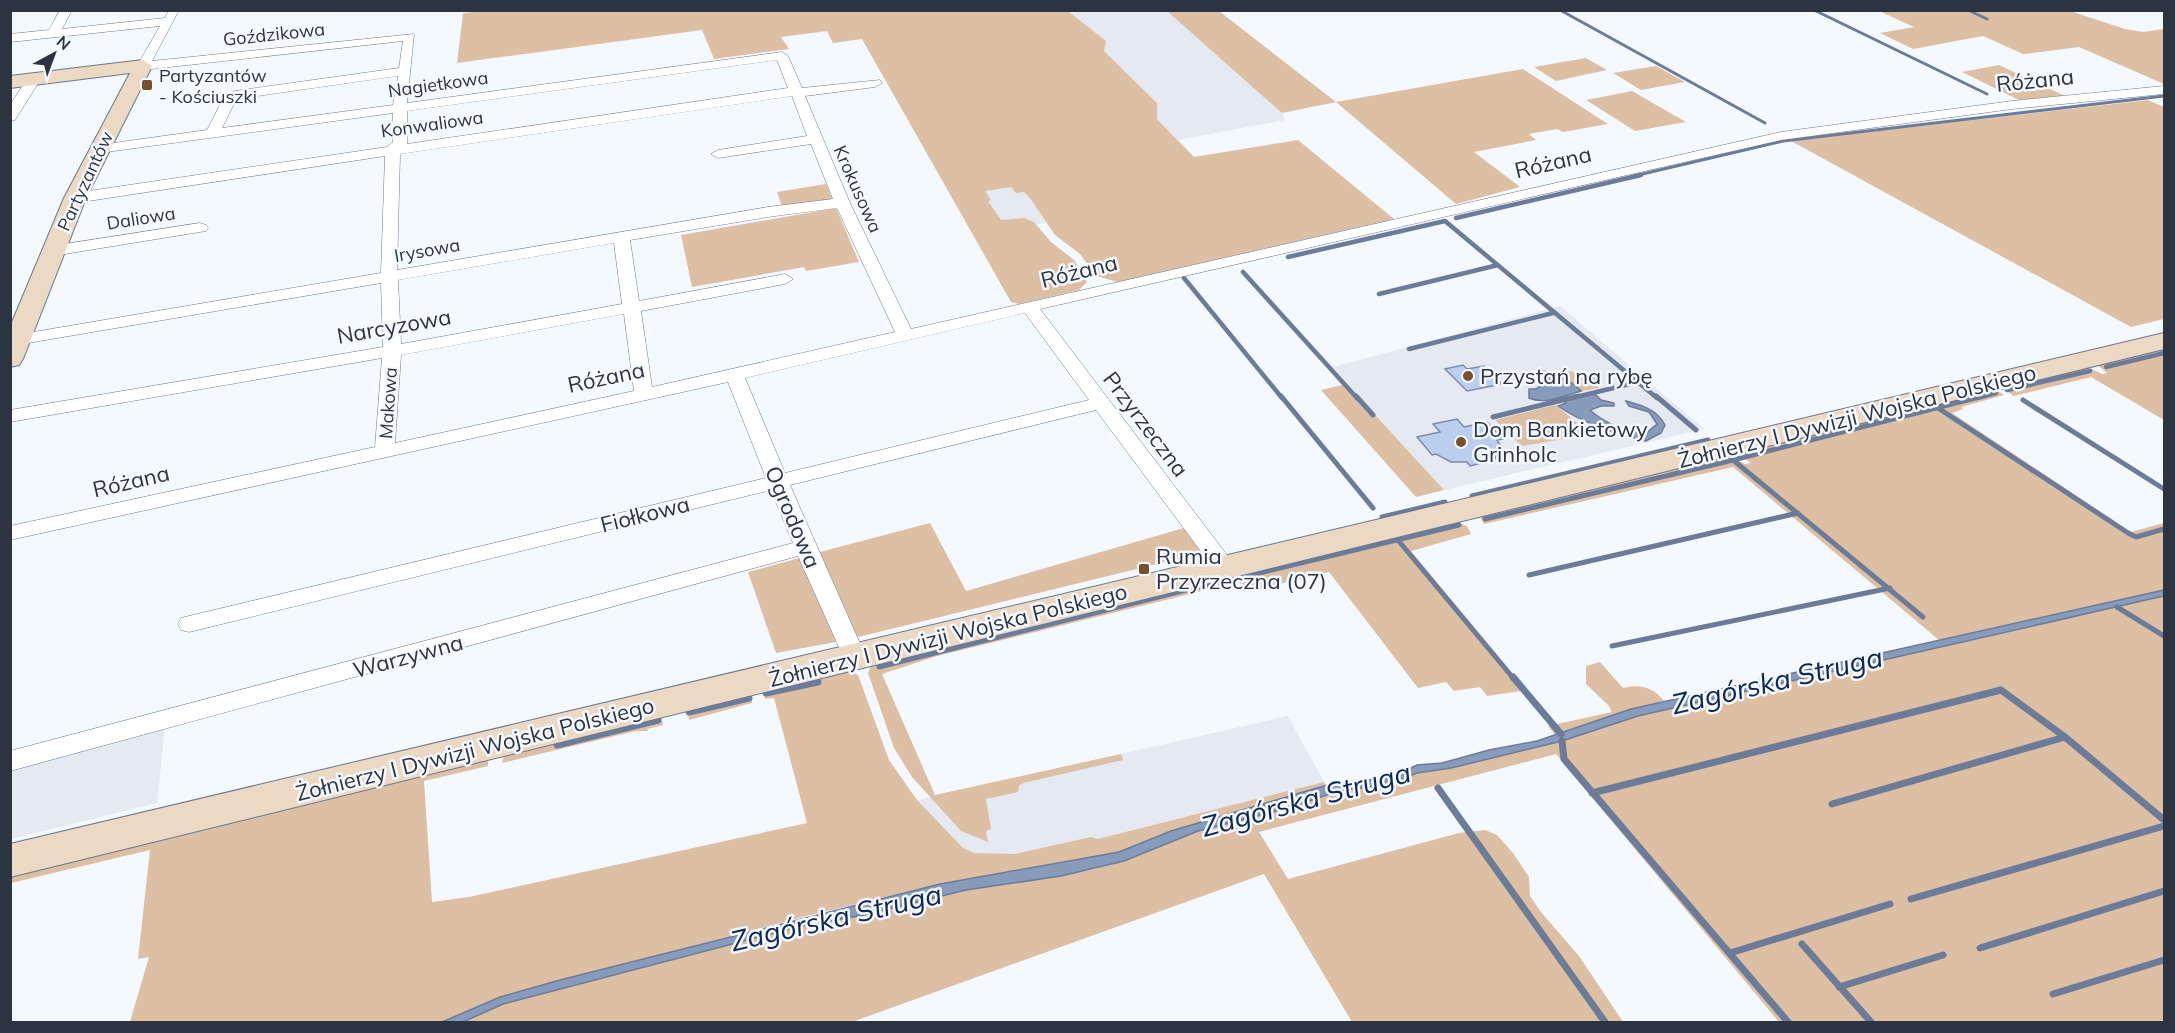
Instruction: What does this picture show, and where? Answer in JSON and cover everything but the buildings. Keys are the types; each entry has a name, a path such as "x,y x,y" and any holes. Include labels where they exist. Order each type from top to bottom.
{"street":[{"path":"54,33 66,10"},
{"path":"10,39 172,16"},
{"name":"Partyzantów","path":"13,346 75,198 143,66 172,16"},
{"name":"Goździkowa","path":"143,66 410,37"},
{"name":"Makowa","path":"385,450 392,351 389,276 393,149 400,144 400,107 410,37"},
{"name":"Krokusowa","path":"782,56 842,203 905,335"},
{"name":"Nagietkowa","path":"99,149 782,56"},
{"path":"10,82 143,66"},
{"path":"212,135 228,102 240,94 406,71"},
{"path":"10,117 33,80"},
{"name":"Konwaliowa","path":"75,198 393,149 796,92 875,83"},
{"name":"Różana","path":"10,533 735,375 1168,274 1781,136 2012,105 2164,90"},
{"path":"718,153 815,139"},
{"name":"Irysowa","path":"13,346 389,276 768,212 842,203"},
{"name":"Daliowa","path":"52,252 200,228"},
{"path":"621,237 644,393"},
{"name":"Narcyzowa","path":"10,416 392,351 785,279"},
{"name":"Przyrzeczna","path":"1030,308 1225,568"},
{"name":"Żołnierzy I Dywizji Wojska Polskiego","path":"10,861 2164,341"},
{"name":"Ogrodowa","path":"735,375 805,547 854,657"},
{"name":"Fiołkowa","path":"189,624 1101,403"},
{"name":"Warzywna","path":"10,761 805,547"}],"shaded area":[{"path":"501,10 1068,11 1106,41 1104,51 1157,103 1157,119 1194,157 1298,140 1394,219 1118,282 1096,276 1080,254 1055,235 1024,192 1016,193 1011,187 985,191 991,200 988,201 1001,220 1024,218 1034,222 1051,242 1074,260 1087,282 1079,290 1019,304 1011,302 862,39 833,43 827,31 781,37 789,49 714,59 702,30 457,63 463,13"},
{"path":"1082,10 1167,11 1281,111 1285,120 1178,140 1157,119 1157,103 1104,51 1106,41 1070,12"},
{"path":"1167,11 1219,11 1336,102 1282,113"},
{"path":"1879,11 2070,11 2125,29 2143,32 2164,29 2164,84 2079,47 2023,54 1983,36 1913,49 1880,33 1914,27"},
{"path":"1586,58 1607,70 1556,81 1534,67"},
{"path":"1999,65 2067,97 2023,102 1962,72"},
{"path":"1656,66 1685,82 1641,90 1613,73"},
{"path":"1523,69 1608,124 1563,132 1557,129 1529,134 1536,140 1474,152 1520,187 1456,204 1336,102"},
{"path":"1632,91 1686,122 1635,131 1586,100"},
{"path":"2148,100 2164,107 2164,319 2131,327 1791,141"},
{"path":"1023,181 1051,222 980,234 955,192"},
{"path":"826,184 833,201 783,209 777,192"},
{"path":"836,208 859,262 806,271 804,267 692,287 681,235"},
{"path":"1560,306 1704,429 1444,490 1333,367"},
{"path":"2164,347 2164,420 2091,377 2014,396 2000,387 2088,367 2102,374 2107,373 2096,364"},
{"path":"1558,371 1581,372 1596,378 1599,388 1581,391 1555,373"},
{"path":"1347,384 1444,490 1416,497 1321,390"},
{"path":"1994,388 2004,395 1961,407 1963,409 1952,413 2131,532 2164,523 2164,590 1939,640 1733,467 1484,524 1481,518 1482,514 1727,455 1745,464 1751,463 1737,453"},
{"path":"1555,405 1591,434 1522,446 1495,420"},
{"path":"1456,522 1467,526 1471,534 1411,551 1508,668 1504,670 1521,691 1487,696 1480,687 1454,691 1446,682 1418,688 1329,572 1255,590 1244,588 1235,577"},
{"path":"930,523 966,591 1184,528 1202,553 854,638 820,552"},
{"path":"803,557 836,642 776,653 748,572"},
{"path":"1224,577 1226,583 1198,592 937,656 882,674 935,795 1121,754 1123,760 1023,783 1019,786 1018,792 986,799 991,829 986,831 988,842 961,831 912,777 894,748 868,673 872,664"},
{"path":"2164,596 2164,1022 1779,1022 1556,754 1259,832 1288,879 1459,833 1485,830 1497,835 1513,853 1529,877 1530,896 1540,911 1579,956 1623,1022 1352,1022 1264,874 852,1022 463,1022 503,1004 801,926 864,915 966,890 1090,870 1124,861 1198,831 1292,807 1338,791 1391,784 1417,773 1452,768 1551,743 1638,716"},
{"path":"1600,662 1623,688 1635,686 1646,688 1655,692 1664,701 1631,709 1556,736 1548,726 1612,712 1609,706 1586,684 1586,666"},
{"path":"841,668 858,675 889,760 917,800 963,848 974,853 1015,854 1091,837 1098,839 1324,782 1326,785 1171,831 1119,852 940,884 810,915 500,997 442,1022 130,1022 149,957 138,959 150,850 11,883 10,875 488,758 488,766 424,781 432,902 469,897 807,823 774,698 765,699 762,689"},
{"path":"750,692 752,703 689,720 687,705"},
{"path":"660,712 663,725 647,729 648,731 636,731 502,763 505,752"},
{"path":"1288,716 1324,782 951,877 914,801"},
{"path":"165,728 157,803 11,839 11,770"}],"water":[{"path":"1543,371 1564,379 1581,391 1541,401 1529,398 1529,389 1536,389 1541,385 1535,373"},
{"path":"1594,393 1601,400 1614,403 1614,406 1601,406 1590,410 1602,419 1623,429 1645,434 1657,424 1649,412 1629,406 1626,401 1658,415 1665,425 1661,433 1646,441 1589,423 1558,406 1566,403 1562,400"},
{"name":"Zagórska Struga","path":"2164,590 2164,596 1638,716 1562,741 1451,768 1417,773 1391,784 1338,791 1292,807 1198,831 1124,861 1061,876 966,890 864,915 801,926 503,1004 463,1022 442,1022 500,997 560,980 940,884 1119,852 1171,831 1334,783 1389,778 1417,765 1442,763 1489,750 1537,741 1631,709"}],"waterway":[{"path":"1560,10 1765,123"},
{"path":"1814,10 1987,94"},
{"path":"1968,10 1987,19"},
{"path":"1634,176 1783,141 2164,96"},
{"path":"1456,218 1641,175"},
{"path":"1288,257 1445,221 1498,265"},
{"path":"1379,294 1498,265"},
{"path":"1498,265 1638,382"},
{"path":"1243,272 1357,398"},
{"path":"1184,278 1282,398"},
{"path":"1409,349 1553,313"},
{"path":"2106,367 2164,353"},
{"path":"2007,390 2090,371"},
{"path":"1572,398 1638,382"},
{"path":"1638,382 1657,398"},
{"path":"1977,398 1996,393"},
{"path":"1281,396 1373,508"},
{"path":"1356,396 1373,415"},
{"path":"1493,417 1579,396"},
{"path":"1656,396 1696,430"},
{"path":"1733,460 1983,396"},
{"path":"2023,400 2164,489"},
{"path":"1938,408 2128,533 2136,537 2164,529"},
{"path":"1472,496 1708,440"},
{"path":"1485,519 1733,460"},
{"path":"1733,460 1797,513"},
{"path":"1382,517 1445,502"},
{"path":"1529,575 1797,513"},
{"path":"1797,513 1888,588"},
{"path":"1398,540 1459,525"},
{"path":"1239,578 1398,540"},
{"path":"1398,540 1514,679"},
{"path":"879,667 1218,582"},
{"path":"1612,646 1888,588"},
{"path":"1888,588 1923,617"},
{"path":"2117,607 2164,636"},
{"path":"1513,677 1561,734"},
{"path":"766,693 818,682"},
{"path":"1593,793 2001,690 2065,737"},
{"path":"689,712 749,698"},
{"path":"557,745 658,720"},
{"path":"1832,804 2065,737"},
{"path":"2065,737 2164,820"},
{"path":"1562,741 1564,759 1593,793"},
{"path":"1438,788 1605,1022"},
{"path":"1593,793 1788,1022"},
{"path":"1911,899 2164,826"},
{"path":"1980,948 2164,891"},
{"path":"1730,953 1890,904"},
{"path":"1802,944 1840,987"},
{"path":"1840,987 1943,955"},
{"path":"2053,994 2164,960"},
{"path":"1840,987 1871,1022"}],"place":[{"name":"Partyzantów - Kościuszki","path":"147,85"},
{"name":"Przystań na rybę","path":"1468,376"},
{"name":"Dom Bankietowy Grinholc","path":"1461,442"},
{"name":"Rumia Przyrzeczna (07)","path":"1144,569"}]}
